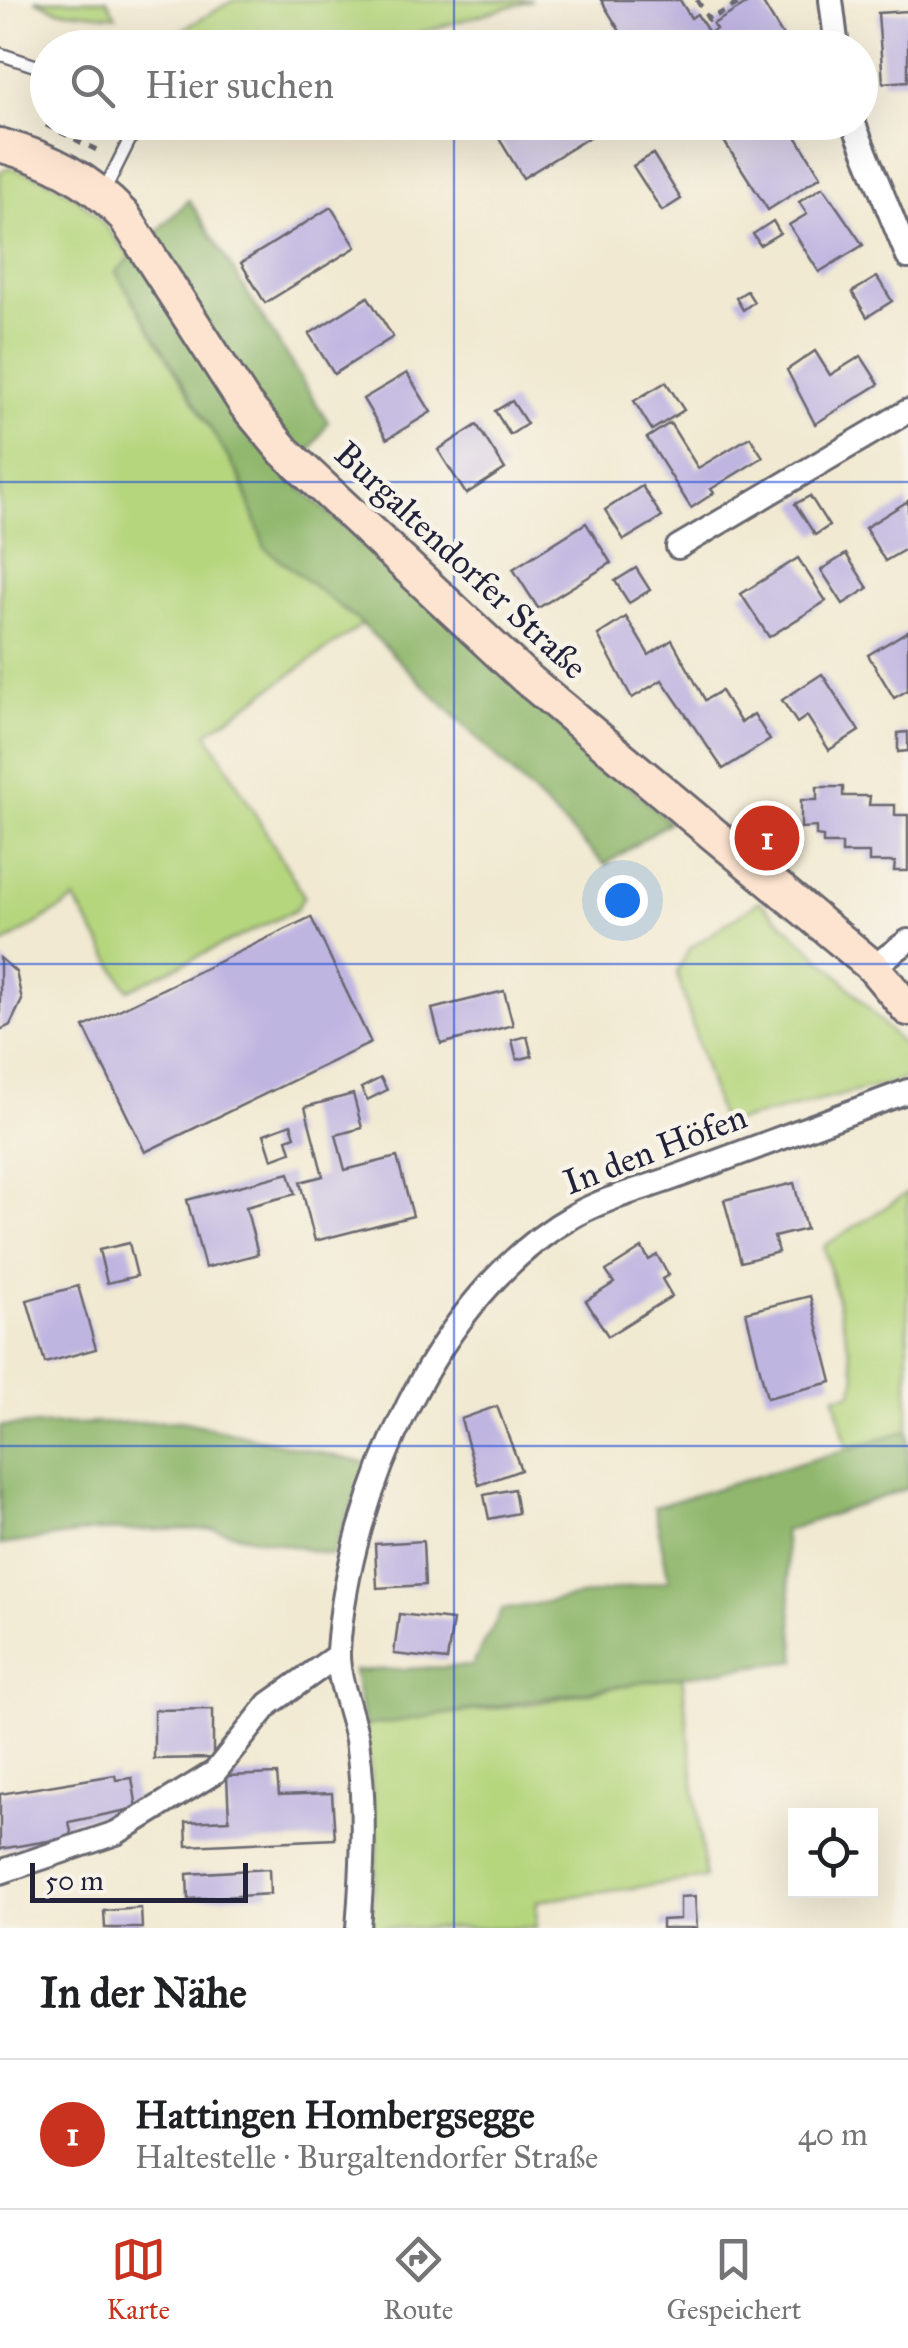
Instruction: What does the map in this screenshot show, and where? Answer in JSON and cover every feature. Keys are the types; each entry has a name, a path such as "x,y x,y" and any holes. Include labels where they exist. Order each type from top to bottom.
{"main road":[{"name":"Burgaltendorfer Straße","path":"0,145 69,170 103,194 124,216 245,404 284,450 512,666 873,967 908,1009"}],"street":[{"path":"831,0 835,30"},
{"path":"860,140 908,258"},
{"path":"678,547 908,411"},
{"path":"873,967 908,941"},
{"name":"In den Höfen","path":"358,1928 365,1838 356,1739 338,1655 350,1568 387,1454 433,1362 472,1303 518,1253 578,1213 908,1091"},
{"path":"0,1872 116,1833 215,1772 268,1704 338,1655"}],"lane":[{"path":"0,54 30,64"},
{"path":"103,194 130,140"}],"path":[{"path":"697,0 709,20 744,0"}],"green space":[{"path":"35,0 107,0 116,16 58,10"},
{"path":"234,0 532,0 429,30 182,30"},
{"path":"9,167 66,190 92,211 131,258 116,272 241,479 265,548 363,624 207,733 304,896 296,910 128,990 75,900 0,946 0,172"},
{"path":"189,200 328,422 292,480 669,822 605,865 362,624 265,548 241,479 116,272"},
{"path":"759,901 835,972 907,1050 908,1073 903,1080 722,1125 677,973 689,949"},
{"path":"908,1193 908,1430 847,1449 835,1396 851,1394 856,1377 824,1246"},
{"path":"181,1421 369,1464 332,1555 214,1529 95,1531 0,1545 0,1426"},
{"path":"908,1431 908,1488 784,1531 796,1661 364,1726 354,1671 472,1666 502,1610 669,1580 654,1507"},
{"path":"682,1674 705,1878 537,1901 536,1928 370,1928 378,1846 365,1724 535,1703"}],"building":[{"path":"601,0 680,0 691,18 697,14 707,30 619,30"},
{"path":"753,0 761,0 779,30 714,30 713,24"},
{"path":"908,11 908,81 883,83 878,13"},
{"path":"500,140 585,140 523,178"},
{"path":"723,140 798,140 821,176 768,210"},
{"path":"653,154 681,199 662,211 633,166"},
{"path":"823,187 863,245 819,272 789,225 807,214 799,202"},
{"path":"331,207 356,247 265,303 241,263"},
{"path":"773,221 780,233 760,245 753,234"},
{"path":"877,277 892,301 867,317 852,292"},
{"path":"747,291 754,302 743,310 736,298"},
{"path":"368,297 393,337 334,374 309,334"},
{"path":"815,351 830,375 861,356 879,384 815,424 787,370"},
{"path":"407,373 431,412 387,439 363,399"},
{"path":"666,382 684,410 652,430 634,401"},
{"path":"512,401 527,424 510,435 495,411"},
{"path":"670,423 698,468 750,437 763,457 711,489 714,493 691,508 647,438"},
{"path":"477,425 505,469 466,494 438,450"},
{"path":"642,486 662,517 624,540 605,510"},
{"path":"810,496 829,526 815,535 795,504"},
{"path":"908,501 908,553 906,549 885,561 865,528"},
{"path":"586,523 611,563 538,608 513,569"},
{"path":"846,554 868,588 843,604 821,570"},
{"path":"798,558 826,601 769,637 741,594"},
{"path":"636,568 650,590 629,603 615,581"},
{"path":"626,617 649,655 672,640 705,700 721,691 741,723 754,714 770,740 723,769 662,680 632,698 598,635"},
{"path":"908,631 908,690 894,698 868,655"},
{"path":"822,674 859,731 829,750 807,716 797,723 782,700"},
{"path":"908,732 908,751 898,752 898,733"},
{"path":"817,787 843,787 843,796 870,796 869,805 895,805 895,815 908,815 908,871 894,871 895,862 869,862 869,853 842,853 842,844 823,844 823,837 816,836 816,827 801,828 801,800 817,800"},
{"path":"311,917 371,1043 145,1152 84,1027"},
{"path":"0,958 16,972 22,1000 10,1025 0,1030"},
{"path":"504,991 513,1025 441,1044 432,1009"},
{"path":"527,1036 532,1056 517,1060 512,1040"},
{"path":"381,1078 387,1090 367,1100 361,1088"},
{"path":"353,1094 362,1128 336,1135 345,1170 397,1157 413,1216 315,1241 300,1182 323,1176 305,1107"},
{"path":"291,1124 295,1136 287,1139 291,1152 272,1159 264,1134"},
{"path":"289,1173 295,1194 246,1207 258,1254 205,1268 187,1200"},
{"path":"794,1183 806,1229 774,1237 778,1252 741,1262 724,1200"},
{"path":"129,1243 137,1276 107,1283 99,1250"},
{"path":"642,1248 649,1260 657,1255 669,1275 662,1279 672,1296 608,1336 586,1301 614,1283 606,1271"},
{"path":"78,1286 96,1349 45,1363 27,1300"},
{"path":"810,1296 832,1382 767,1398 746,1312"},
{"path":"497,1406 521,1470 479,1485 461,1419"},
{"path":"514,1489 518,1513 489,1519 484,1495"},
{"path":"423,1541 425,1585 377,1588 375,1544"},
{"path":"399,1614 453,1620 447,1660 394,1654"},
{"path":"213,1709 213,1758 154,1759 154,1710"},
{"path":"277,1774 279,1795 332,1793 335,1839 187,1846 186,1822 229,1820 227,1776"},
{"path":"115,1775 116,1780 132,1778 137,1808 69,1822 72,1837 0,1849 0,1794"},
{"path":"269,1869 270,1894 188,1899 187,1874"},
{"path":"695,1896 697,1928 662,1928 662,1920 680,1919 680,1897"},
{"path":"141,1908 142,1928 105,1928 104,1911"}],"place":[{"name":"Hattingen Hombergsegge","path":"767,838"}]}
